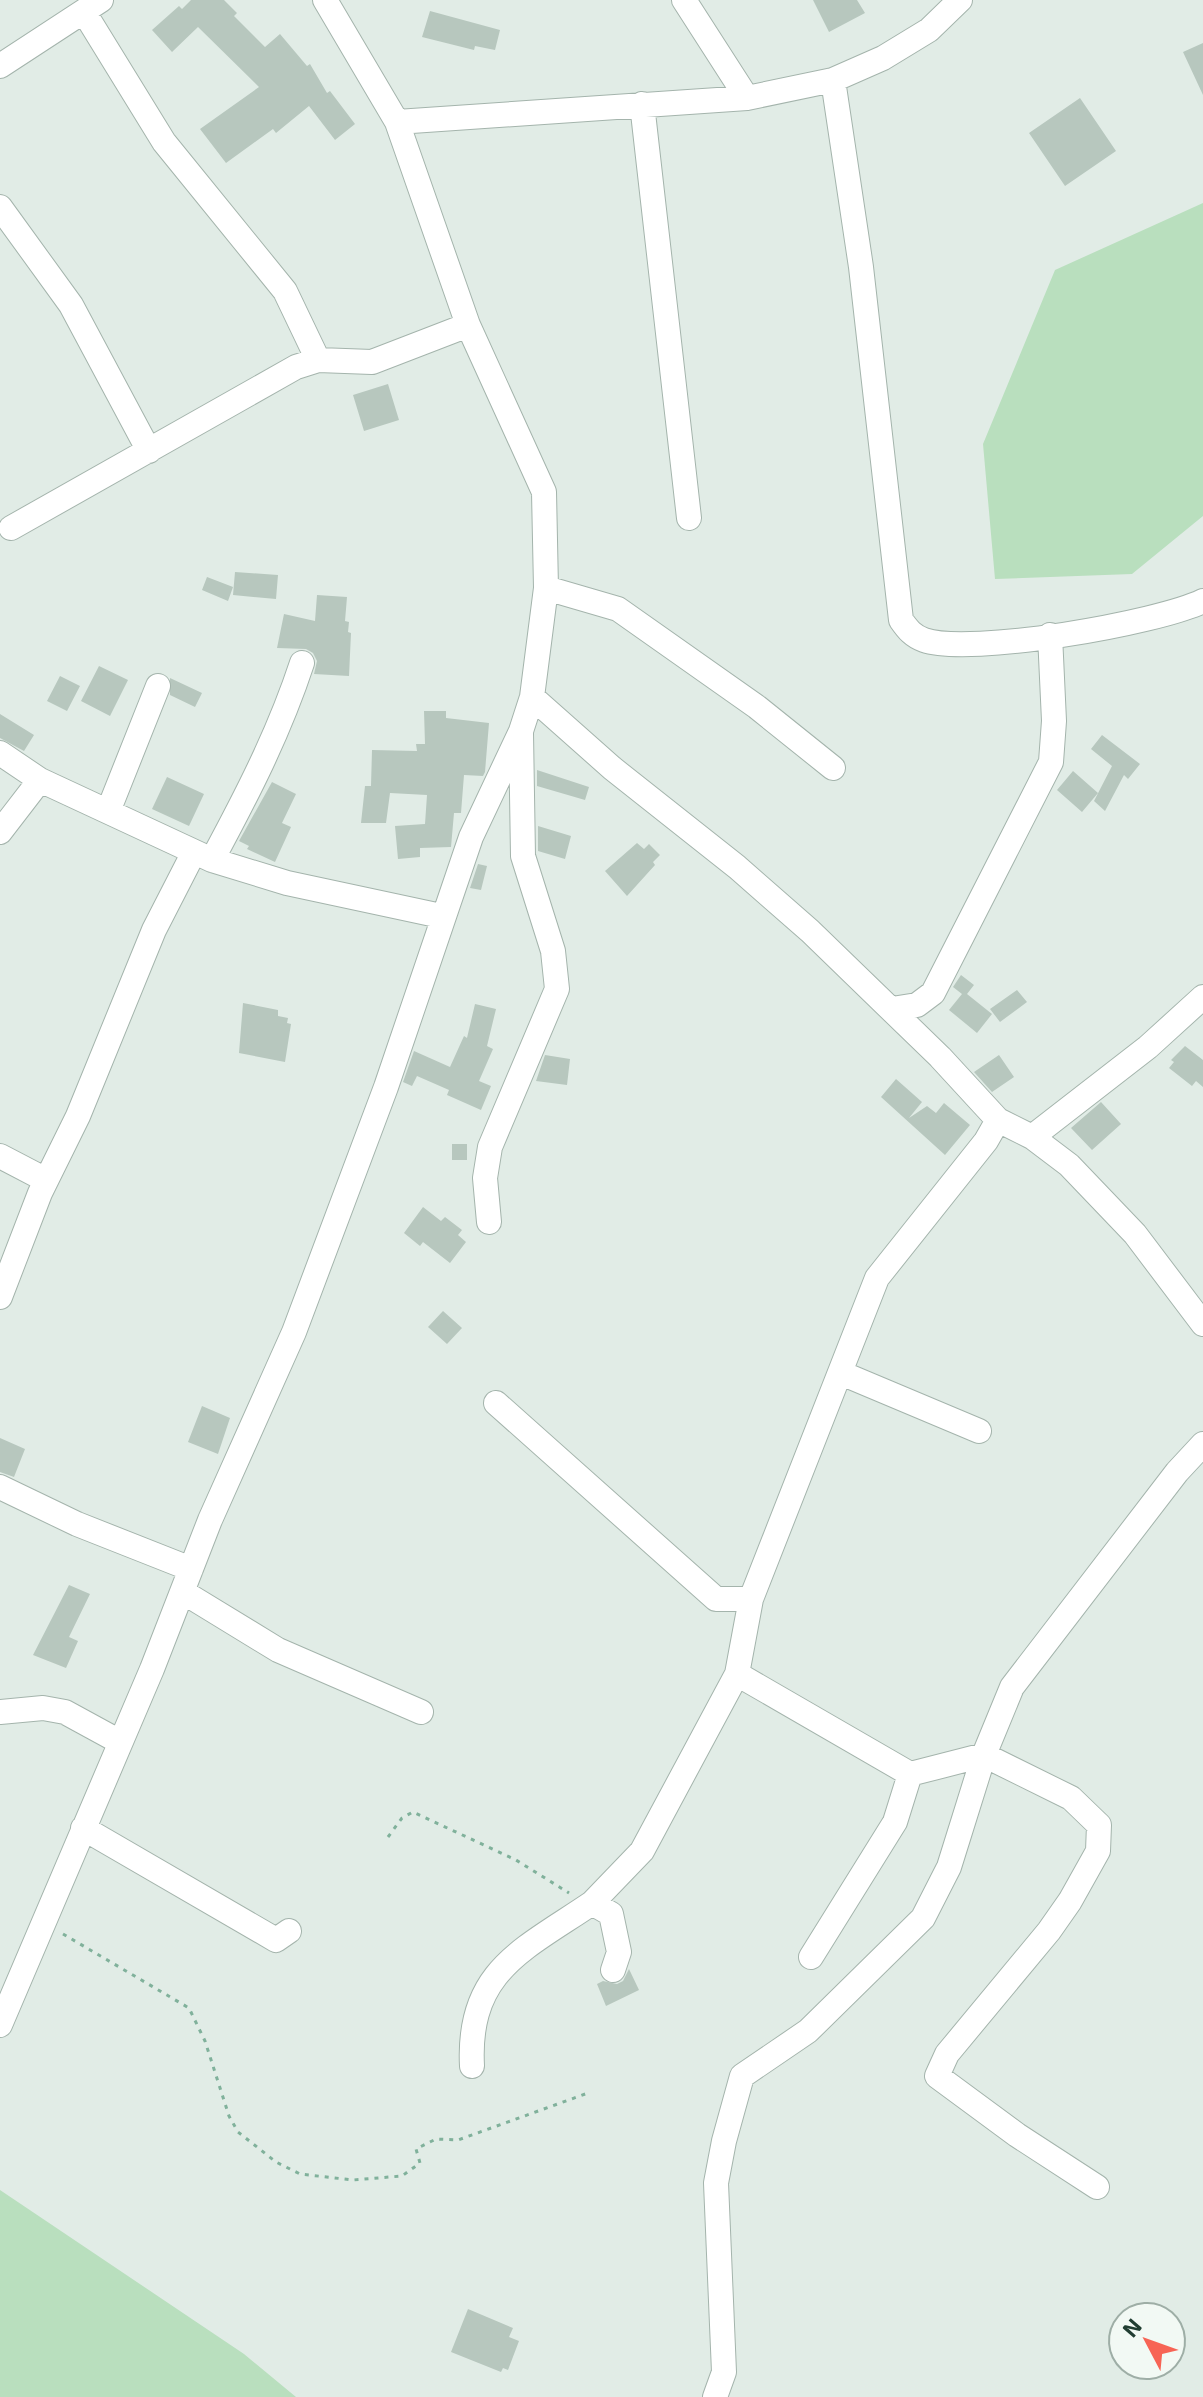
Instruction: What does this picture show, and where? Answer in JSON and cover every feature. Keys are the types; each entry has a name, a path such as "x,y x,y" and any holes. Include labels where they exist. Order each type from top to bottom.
{"street":[{"path":"0,2025 294,1332 386,1087 441,916 471,837 521,731 532,697 546,588 544,492 468,325 397,122 325,0"},
{"path":"684,0 747,98"},
{"path":"397,122 747,98 833,80 883,58 929,30 960,0"},
{"path":"0,66 92,6 164,142 285,291 318,360"},
{"path":"833,80 863,281 901,620 911,633 927,641 960,644 1148,621 1203,601"},
{"path":"642,104 689,518"},
{"path":"0,207 71,305 149,451"},
{"path":"11,528 296,367 318,360 372,362 468,325"},
{"path":"546,588 618,609 757,707 833,768"},
{"path":"892,1009 917,1005 933,993 1051,762 1054,721 1050,635"},
{"path":"0,1297 46,1180 78,1116 175,882 203,856 259,774 284,720 302,663"},
{"path":"109,809 158,686"},
{"path":"532,697 612,768 747,876 892,1009 998,1120 1032,1137 1069,1165 1135,1234 1203,1324"},
{"path":"489,1222 485,1178 490,1147 557,989 553,951 523,856 521,731"},
{"path":"0,753 40,780 109,809 203,856 287,883 441,916"},
{"path":"0,832 40,780"},
{"path":"1032,1137 1148,1047 1203,997"},
{"path":"472,2066 471,2032 484,1993 506,1960 592,1903 642,1851 737,1674 751,1599 877,1278 986,1141 998,1120"},
{"path":"0,1156 46,1180"},
{"path":"841,1373 979,1431"},
{"path":"496,1403 716,1599 751,1599"},
{"path":"715,2397 724,2372 716,2183 742,2076 808,2031 923,1918 949,1867 984,1755 1012,1687 1177,1472 1203,1444"},
{"path":"0,1487 187,1581 278,1650 421,1712"},
{"path":"737,1674 910,1774 984,1755 1071,1798 1099,1825 1098,1851 1049,1931 947,2054 937,2076 1017,2135 1097,2187"},
{"path":"0,1712 43,1708 65,1712 120,1742"},
{"path":"811,1957 895,1822 910,1774"},
{"path":"83,1828 276,1940 289,1931"},
{"path":"592,1903 611,1914 619,1952 613,1970"}],"path":[{"path":"388,1837 402,1818 413,1812 516,1860 592,1903"},
{"path":"43,1921 189,2008 205,2041 229,2116 238,2132 276,2162 300,2174 353,2180 402,2176 420,2163 416,2149 436,2139 458,2140 588,2093"}],"green space":[{"path":"1203,203 1203,516 1132,574 995,579 983,444 1055,270"},
{"path":"0,2190 244,2354 296,2397 0,2397"}],"building":[{"path":"191,0 224,0 237,13 234,16 265,47 280,34 307,66 310,64 327,93 330,91 355,124 335,140 309,106 276,133 273,129 226,163 200,129 259,87 198,27 172,52 152,30 179,6 182,9"},
{"path":"813,0 857,0 865,13 829,32"},
{"path":"430,11 500,30 495,50 475,46 474,50 422,37"},
{"path":"1203,43 1203,95 1183,52"},
{"path":"1080,98 1116,151 1065,186 1029,133"},
{"path":"388,384 399,420 364,431 353,395"},
{"path":"235,572 278,575 276,599 233,595"},
{"path":"207,577 233,587 228,601 202,590"},
{"path":"317,595 347,597 345,621 349,622 348,632 351,633 349,676 314,674 317,661 313,653 306,649 277,648 284,614 315,621"},
{"path":"99,666 128,680 110,716 81,701"},
{"path":"60,676 80,686 67,711 47,701"},
{"path":"170,678 202,693 195,707 170,695"},
{"path":"424,711 446,711 446,718 489,723 485,772 483,776 464,775 461,813 454,813 451,847 420,848 420,857 398,859 395,826 425,824 427,795 390,793 386,823 361,823 365,786 371,786 372,750 417,751 416,744 425,744"},
{"path":"0,714 34,735 24,751 0,738"},
{"path":"1102,735 1140,764 1128,779 1124,775 1105,811 1094,801 1112,766 1091,749"},
{"path":"537,770 589,787 585,800 537,786"},
{"path":"1073,771 1098,793 1082,812 1057,790"},
{"path":"167,777 204,794 189,826 152,809"},
{"path":"272,782 296,794 282,823 291,827 275,862 247,849 249,846 239,841"},
{"path":"538,826 571,836 565,859 538,851"},
{"path":"637,843 644,849 649,844 660,855 627,896 605,871"},
{"path":"478,864 487,866 481,890 470,888"},
{"path":"961,975 974,985 967,994 992,1014 977,1033 949,1010 962,994 953,987"},
{"path":"1017,990 1027,1002 1000,1022 990,1009"},
{"path":"243,1003 278,1010 278,1016 288,1018 287,1023 291,1024 285,1062 239,1053"},
{"path":"475,1004 496,1009 487,1046 493,1049 479,1081 491,1086 481,1110 447,1095 449,1090 417,1076 412,1086 403,1082 414,1051 450,1067 464,1036 467,1038"},
{"path":"1185,1046 1203,1060 1203,1087 1196,1081 1192,1086 1169,1068 1174,1062 1171,1060"},
{"path":"545,1055 570,1059 567,1085 536,1081"},
{"path":"999,1055 1014,1077 992,1092 974,1072"},
{"path":"896,1079 922,1102 909,1118 927,1106 936,1113 944,1103 970,1125 945,1155 881,1097"},
{"path":"1101,1102 1121,1124 1092,1150 1071,1128"},
{"path":"452,1144 467,1144 467,1160 452,1160"},
{"path":"423,1207 441,1221 445,1217 462,1230 458,1235 466,1242 450,1263 423,1242 420,1246 404,1233"},
{"path":"443,1311 462,1328 447,1344 428,1327"},
{"path":"202,1406 230,1418 218,1454 188,1442"},
{"path":"0,1438 25,1449 14,1477 0,1472"},
{"path":"69,1585 90,1594 69,1637 78,1641 66,1668 33,1655"},
{"path":"629,1969 639,1990 606,2006 597,1984 603,1981 617,1984 623,1981"},
{"path":"468,2309 513,2328 509,2337 519,2341 508,2370 503,2368 501,2372 451,2352"}]}
